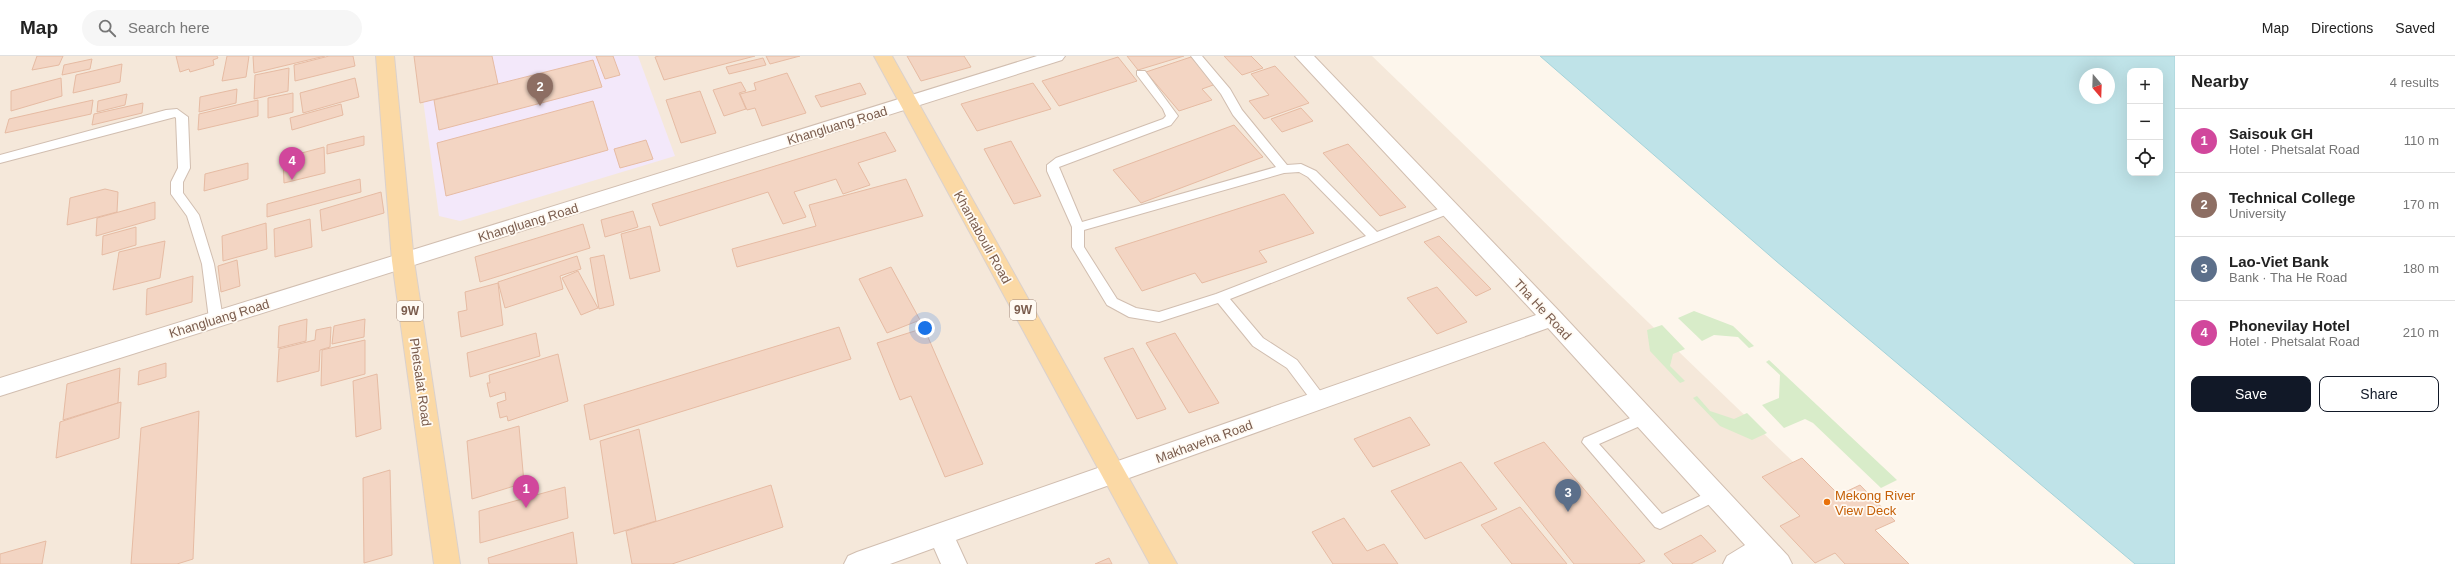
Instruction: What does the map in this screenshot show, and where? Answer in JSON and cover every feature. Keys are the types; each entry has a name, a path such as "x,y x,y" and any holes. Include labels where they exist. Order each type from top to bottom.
{"main road":[{"name":"Phetsalat Road","path":"385,56 403,261 447,564"},
{"name":"Khantabouli Road","path":"883,56 1112,474 1164,564"}],"street":[{"name":"Khangluang Road","path":"0,387 1056,56"},
{"name":"Tha He Road","path":"1304,56 1552,318 1772,556"},
{"name":"Makhaveha Road","path":"857,564 1552,318"},
{"path":"941,534 954,564"},
{"path":"1736,564 1772,556"}],"lane":[{"path":"1196,56 1226,92 1237,112 1284,169"},
{"path":"1141,73 1168,108 1172,116 1167,122 1053,165 1053,171 1078,227 1078,247 1112,302 1134,313 1160,317 1221,297 1449,209"},
{"path":"0,159 166,114 177,113 182,117 184,168 177,182 177,194 192,216 206,257 216,319"},
{"path":"1078,227 1284,169 1301,168 1312,174 1374,238"},
{"path":"1221,297 1258,342 1292,364 1319,400"},
{"path":"1644,418 1589,442 1660,522 1716,495"}],"shaded area":[{"path":"0,56 1372,56 1899,564 0,564"},
{"path":"417,56 638,56 675,156 460,221 439,216"}],"green space":[{"path":"1694,311 1733,326 1754,346 1749,348 1738,337 1714,335 1702,341 1678,318"},
{"path":"1662,325 1685,349 1673,354 1670,366 1685,381 1680,383 1650,351 1647,330"},
{"path":"1769,360 1897,480 1881,488 1813,423 1805,419 1784,428 1762,405 1779,398 1780,375 1766,362"},
{"path":"1697,396 1710,411 1734,419 1747,413 1767,433 1752,440 1720,426 1693,398"}],"water":[{"path":"1540,56 2175,56 2175,564 2135,564 1776,261"}],"building":[{"path":"37,56 63,56 59,65 32,70"},
{"path":"176,56 217,56 218,58 213,60 214,65 190,72 189,69 180,72"},
{"path":"227,56 249,56 246,77 222,81"},
{"path":"253,56 325,56 254,73"},
{"path":"329,56 353,56 355,66 295,81 294,65"},
{"path":"414,56 492,56 498,84 420,103"},
{"path":"596,56 613,56 620,75 605,79"},
{"path":"755,56 664,80 655,57"},
{"path":"766,56 800,56 770,64"},
{"path":"907,56 964,56 971,67 921,81"},
{"path":"1127,56 1184,56 1138,70"},
{"path":"1224,56 1251,56 1263,68 1242,75"},
{"path":"1118,57 1137,81 1059,106 1042,81"},
{"path":"1191,57 1216,84 1202,89 1212,100 1179,111 1146,72"},
{"path":"763,58 766,65 729,74 726,67"},
{"path":"92,59 90,69 62,75 64,65"},
{"path":"593,60 602,87 439,130 434,100"},
{"path":"122,64 120,82 73,93 76,75"},
{"path":"1275,66 1309,103 1264,119 1249,101 1269,95 1251,74"},
{"path":"289,68 288,91 254,99 255,75"},
{"path":"787,73 806,113 762,126 755,108 747,110 740,94 756,90 754,83"},
{"path":"61,78 62,96 11,111 11,91"},
{"path":"355,78 359,97 303,113 300,93"},
{"path":"741,82 746,91 739,93 746,109 724,116 713,90"},
{"path":"860,83 866,94 821,107 815,96"},
{"path":"1033,83 1051,109 977,131 961,104"},
{"path":"237,89 236,103 199,112 200,97"},
{"path":"700,91 716,133 681,143 666,100"},
{"path":"293,93 293,112 268,118 268,98"},
{"path":"127,94 125,105 97,112 98,101"},
{"path":"93,100 91,114 5,133 9,119"},
{"path":"258,100 258,116 198,130 199,114"},
{"path":"593,101 608,150 446,196 437,143"},
{"path":"143,103 142,113 92,125 94,114"},
{"path":"341,104 343,115 292,130 290,118"},
{"path":"1301,108 1313,121 1282,132 1271,119"},
{"path":"1234,125 1263,157 1141,203 1113,170"},
{"path":"885,132 896,151 858,163 870,185 843,194 836,179 794,192 806,217 783,224 768,192 660,226 652,204"},
{"path":"364,136 364,145 327,154 327,145"},
{"path":"646,140 653,159 620,168 614,149"},
{"path":"1011,141 1041,196 1014,204 984,149"},
{"path":"1348,144 1406,207 1380,216 1323,153"},
{"path":"324,147 325,173 284,183 283,158"},
{"path":"248,163 248,179 204,191 205,174"},
{"path":"360,179 361,192 267,217 267,204"},
{"path":"906,179 923,216 737,267 732,249 816,226 809,205"},
{"path":"105,189 118,192 117,212 67,225 70,198"},
{"path":"381,192 384,213 322,231 320,210"},
{"path":"1284,194 1314,233 1259,251 1267,262 1202,283 1195,273 1142,291 1115,248"},
{"path":"155,202 155,219 96,236 97,218"},
{"path":"633,211 638,227 605,237 601,220"},
{"path":"310,219 312,247 275,257 274,229"},
{"path":"266,223 267,249 223,261 222,236"},
{"path":"583,224 590,248 480,282 475,257"},
{"path":"650,226 660,271 630,279 621,234"},
{"path":"136,227 136,245 102,255 103,236"},
{"path":"1439,236 1491,289 1476,296 1424,242"},
{"path":"165,241 160,278 113,290 119,252"},
{"path":"604,255 614,305 599,309 590,258"},
{"path":"577,256 581,269 560,276 563,289 505,308 498,282"},
{"path":"237,260 240,286 221,292 218,266"},
{"path":"891,267 920,320 887,333 859,279"},
{"path":"578,271 598,308 581,315 562,278"},
{"path":"193,276 192,302 146,315 147,289"},
{"path":"498,283 503,325 461,337 458,312 467,310 465,292"},
{"path":"1437,287 1467,322 1437,334 1407,298"},
{"path":"307,319 306,341 278,348 279,326"},
{"path":"365,319 364,337 332,344 334,326"},
{"path":"331,327 330,347 320,350 319,371 277,382 279,349 315,340 316,330"},
{"path":"839,327 851,359 590,440 584,405"},
{"path":"924,328 983,464 945,477 911,396 900,400 877,343"},
{"path":"536,333 540,356 470,377 467,353"},
{"path":"1175,333 1219,403 1189,413 1146,343"},
{"path":"365,340 365,374 321,386 322,350"},
{"path":"1133,348 1166,409 1137,419 1104,358"},
{"path":"558,354 568,401 508,421 507,416 500,418 497,403 506,400 505,392 490,397 487,383 490,383 489,375"},
{"path":"166,363 166,377 138,385 139,371"},
{"path":"120,368 118,403 63,420 67,384"},
{"path":"377,374 381,429 356,437 353,381"},
{"path":"121,402 119,438 56,458 60,422"},
{"path":"199,411 193,559 177,564 131,564 141,428"},
{"path":"1410,417 1430,445 1373,467 1354,439"},
{"path":"519,426 524,483 472,499 467,441"},
{"path":"639,429 656,521 614,534 600,441"},
{"path":"1544,442 1645,561 1638,564 1574,564 1494,463"},
{"path":"1802,458 1839,495 1860,485 1895,521 1875,530 1909,564 1845,564 1835,553 1815,563 1780,526 1800,516 1762,477"},
{"path":"1461,462 1497,509 1425,539 1391,491"},
{"path":"390,470 392,555 364,563 363,478"},
{"path":"771,485 783,527 672,564 632,564 626,531"},
{"path":"565,487 568,518 480,543 479,511"},
{"path":"1520,507 1567,564 1512,564 1481,525"},
{"path":"1344,518 1367,551 1384,544 1398,564 1333,564 1312,532"},
{"path":"573,532 577,564 489,564 488,558"},
{"path":"1701,535 1716,551 1691,564 1673,564 1664,554"},
{"path":"46,541 42,564 0,564 0,554"},
{"path":"1109,558 1112,564 1095,564"}],"place":[{"name":"Technical College","path":"540,106"},
{"name":"Phonevilay Hotel","path":"292,180"},
{"name":"Mekong River View Deck","path":"1827,502"},
{"name":"Saisouk GH","path":"526,508"},
{"name":"Lao-Viet Bank","path":"1568,512"}]}
